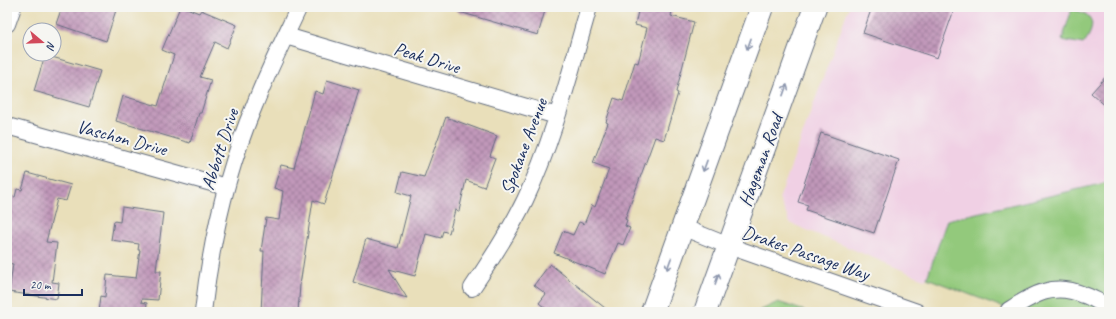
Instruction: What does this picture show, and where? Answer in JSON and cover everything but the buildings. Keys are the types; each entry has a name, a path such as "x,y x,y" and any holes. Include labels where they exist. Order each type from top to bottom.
{"main road":[{"path":"652,312 762,7"},
{"name":"Hageman Road","path":"705,312 815,7"}],"street":[{"path":"7,24 13,7"},
{"name":"Abbott Drive","path":"203,312 212,248 226,187 237,151 255,104 299,7"},
{"name":"Spokane Avenue","path":"472,288 502,244 525,200 548,145 589,7"},
{"name":"Peak Drive","path":"286,36 557,116"},
{"name":"Vaschon Drive","path":"7,126 226,187"},
{"name":"Drakes Passage Way","path":"682,227 729,246 917,312"},
{"path":"1008,312 1032,295 1050,289 1077,292 1109,306"}],"shaded area":[{"path":"849,7 1109,7 1109,182 947,220 926,280 790,223 779,199"}],"green space":[{"path":"1072,9 1082,12 1090,18 1092,26 1090,34 1083,44 1062,40"},
{"path":"1109,182 1109,312 1015,312 927,278 947,220"},
{"path":"778,302 808,312 757,312"}]}
